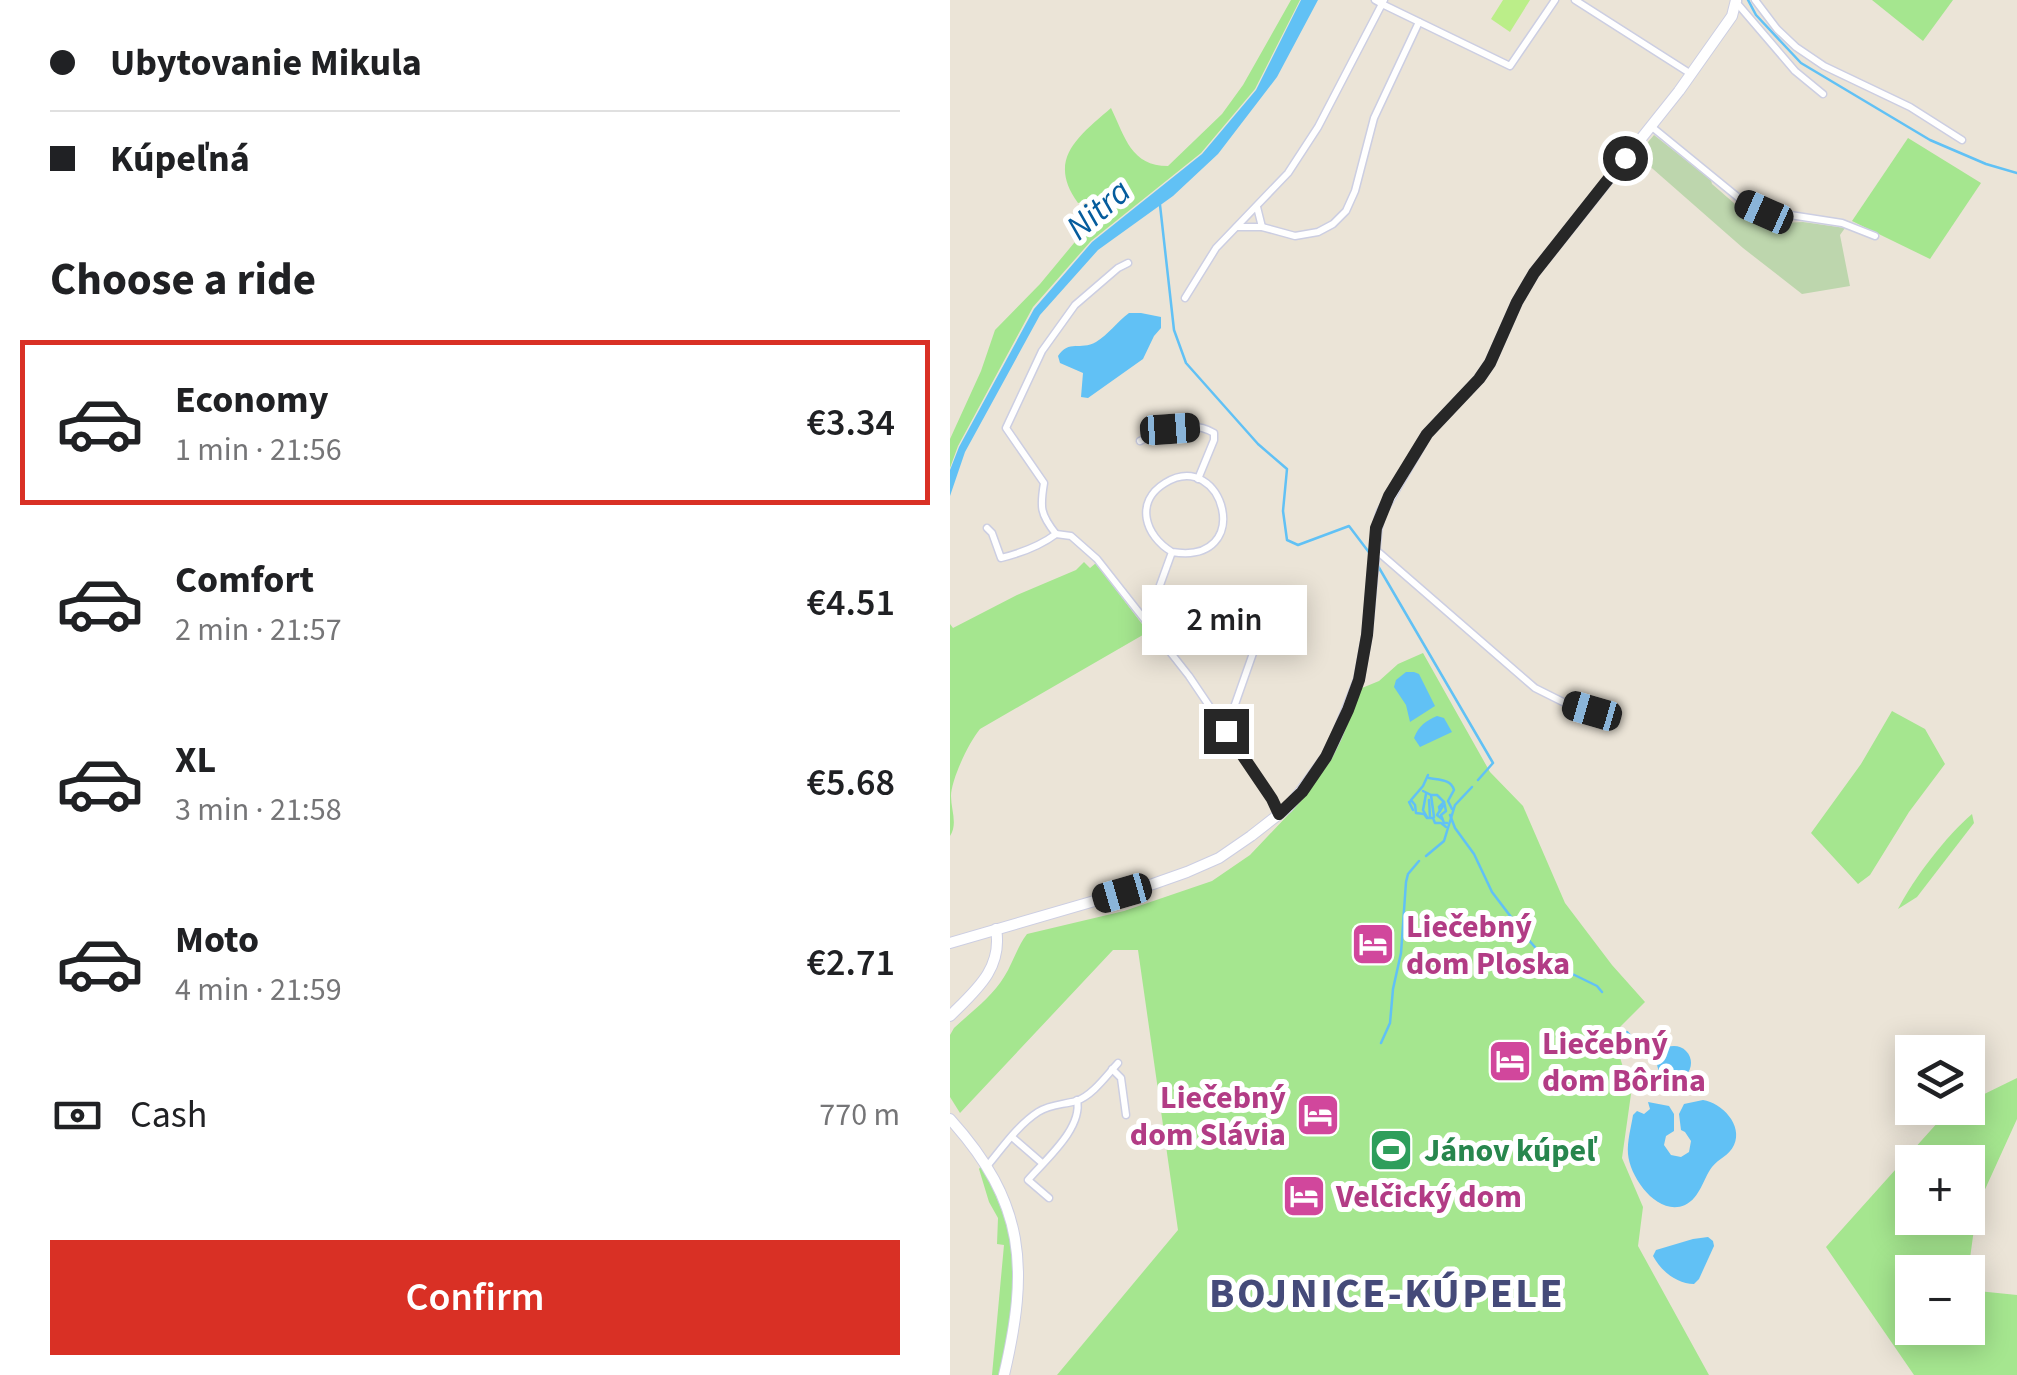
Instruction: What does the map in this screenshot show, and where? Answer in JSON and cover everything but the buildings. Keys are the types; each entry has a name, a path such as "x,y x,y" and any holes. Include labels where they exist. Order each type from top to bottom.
{"street":[{"path":"1185,298 1216,248 1288,172 1318,127 1380,1 1510,66 1555,0"},
{"path":"1575,0 1690,74"},
{"path":"1754,0 1796,47 1824,66 1910,107 1962,140"},
{"path":"950,943 1187,872 1219,858 1283,811 1326,757 1359,680 1381,512 1427,434 1490,363 1534,273 1690,74 1732,16 1737,1"},
{"path":"1737,1 1796,71 1823,94"},
{"path":"1236,227 1262,226 1295,236 1318,232 1346,211 1355,192 1374,118 1419,22"},
{"path":"1650,126 1745,203 1764,212 1842,223 1875,236"},
{"path":"1256,207 1262,226"},
{"path":"1128,263 1076,305 1042,350 1006,428 1044,483 1043,518 1056,534 1070,536 1097,559 1189,676 1283,811"},
{"path":"1140,441 1170,429 1209,429 1214,440 1198,479"},
{"path":"1183,476 1198,479 1212,486 1221,499 1225,514 1222,529 1202,551 1187,555 1172,552 1150,532 1148,502 1168,480 1183,476"},
{"path":"987,528 1001,558 1028,550 1056,534"},
{"path":"1375,549 1535,688 1592,711"},
{"path":"1147,622 1172,552"},
{"path":"1226,731 1265,619"},
{"path":"950,1016 981,986 993,967 998,945 996,930"},
{"path":"988,1165 1028,1120 1059,1102 1086,1096 1116,1066 1126,1115"},
{"path":"1049,1198 1028,1180 1076,1122 1078,1100"},
{"path":"950,1119 988,1165 1009,1212 1018,1254 1018,1299 1004,1375"},
{"path":"1012,1137 1042,1163"}],"green space":[{"path":"1291,0 1300,0 1255,89 1201,153 1091,241 1033,307 950,468 950,439 995,330 1074,243 1111,215 1111,203 1104,197 1078,203 1069,187 1066,161 1078,139 1111,108 1137,155 1156,165 1168,166 1222,114"},
{"path":"1503,0 1530,0 1510,32 1491,19"},
{"path":"1872,0 1953,0 1923,41"},
{"path":"1654,135 1735,204 1758,218 1845,228 1840,235 1850,286 1802,294 1637,155"},
{"path":"1908,138 1981,183 1930,259 1852,221"},
{"path":"1084,562 1090,568 1096,563 1148,632 980,729 954,781 954,827 950,836 950,624 953,628 1076,570"},
{"path":"1423,653 1490,772 1523,806 1565,903 1645,1002 1613,1034 1631,1094 1622,1158 1643,1207 1638,1246 1709,1375 1057,1375 1178,1230 1138,950 1113,950 960,1113 950,1097 950,1035 999,984 1027,934 1124,911 1212,881 1250,855 1304,798 1342,736 1362,688"},
{"path":"1892,711 1925,729 1945,764 1870,875 1858,884 1811,833 1861,764"},
{"path":"1972,814 1974,823 1917,897 1898,909 1931,858"},
{"path":"2017,1078 2017,1119 1985,1189 1985,1145 1918,1145 1935,1125 1985,1125 1985,1094"},
{"path":"981,1166 1004,1217 1013,1262 1012,1306 999,1375 992,1375 1004,1245 997,1244 998,1218 989,1202"},
{"path":"1895,1170 1895,1235 1973,1235 1970,1255 1895,1255 1895,1345 1985,1345 1985,1292 2017,1295 2017,1375 1914,1375 1826,1247"}],"water":[{"path":"1301,0 1318,0 1277,77 1218,154 1173,196 1098,250 1040,315 965,452 950,496 950,470 959,447 1034,309 1092,242 1202,154 1256,90"},
{"path":"1129,313 1161,317 1161,328 1143,359 1088,398 1081,397 1083,373 1060,363 1058,356 1071,346 1096,342"},
{"path":"1406,672 1419,674 1435,706 1410,722 1406,705 1394,687"},
{"path":"1437,716 1444,718 1452,732 1420,747 1414,738 1416,734 1423,724"},
{"path":"1674,1046 1686,1051 1691,1063 1686,1075 1674,1080 1662,1075 1657,1063 1662,1051"},
{"path":"1703,1100 1717,1105 1729,1116 1736,1130 1734,1145 1712,1167 1690,1202 1675,1207 1665,1205 1647,1193 1630,1164 1628,1144 1633,1115 1650,1109 1648,1102 1669,1106 1674,1114 1674,1131 1666,1136 1664,1145 1671,1155 1681,1157 1689,1152 1691,1141 1681,1130 1679,1114 1684,1104"},
{"path":"1708,1237 1714,1246 1694,1284 1670,1276 1653,1256 1656,1250"}],"waterway":[{"path":"1748,0 1756,15 1801,63 1930,140 2017,173"},
{"path":"1160,205 1174,330 1186,363 1258,444 1287,469 1283,511 1287,540 1298,545 1349,526 1371,555"},
{"path":"1378,566 1493,763 1478,780"},
{"path":"1428,775 1411,800 1416,813 1446,827"},
{"path":"1429,778 1452,786 1448,801 1452,809"},
{"path":"1426,856 1444,841 1455,805 1472,787"},
{"path":"1423,791 1431,795 1434,817"},
{"path":"1426,794 1423,810 1427,817"},
{"path":"1431,795 1444,802 1440,811"},
{"path":"1429,800 1430,817"},
{"path":"1411,801 1413,810"},
{"path":"1444,802 1446,811 1441,815 1447,823"},
{"path":"1442,819 1437,815 1443,806"},
{"path":"1450,815 1492,892 1527,938 1548,962 1602,992"},
{"path":"1381,1043 1390,1023 1401,953 1406,882 1419,861"},
{"path":"1627,1032 1651,1059"}],"place":[{"name":"Liečebný dom Ploska","path":"1373,944"},
{"name":"Liečebný dom Bôrina","path":"1510,1061"},
{"name":"Liečebný dom Slávia","path":"1318,1115"},
{"name":"Jánov kúpeľ","path":"1391,1150"},
{"name":"Velčický dom","path":"1304,1196"}],"district":[{"name":"BOJNICE-KÚPELE","path":"1387,1292"}],"route":[{"path":"1226,731 1279,814 1302,792 1326,757 1359,680 1376,528 1389,496 1427,434 1490,363 1534,273 1625,158"}],"water label":[{"name":"Nitra","path":"1098,209"}]}
